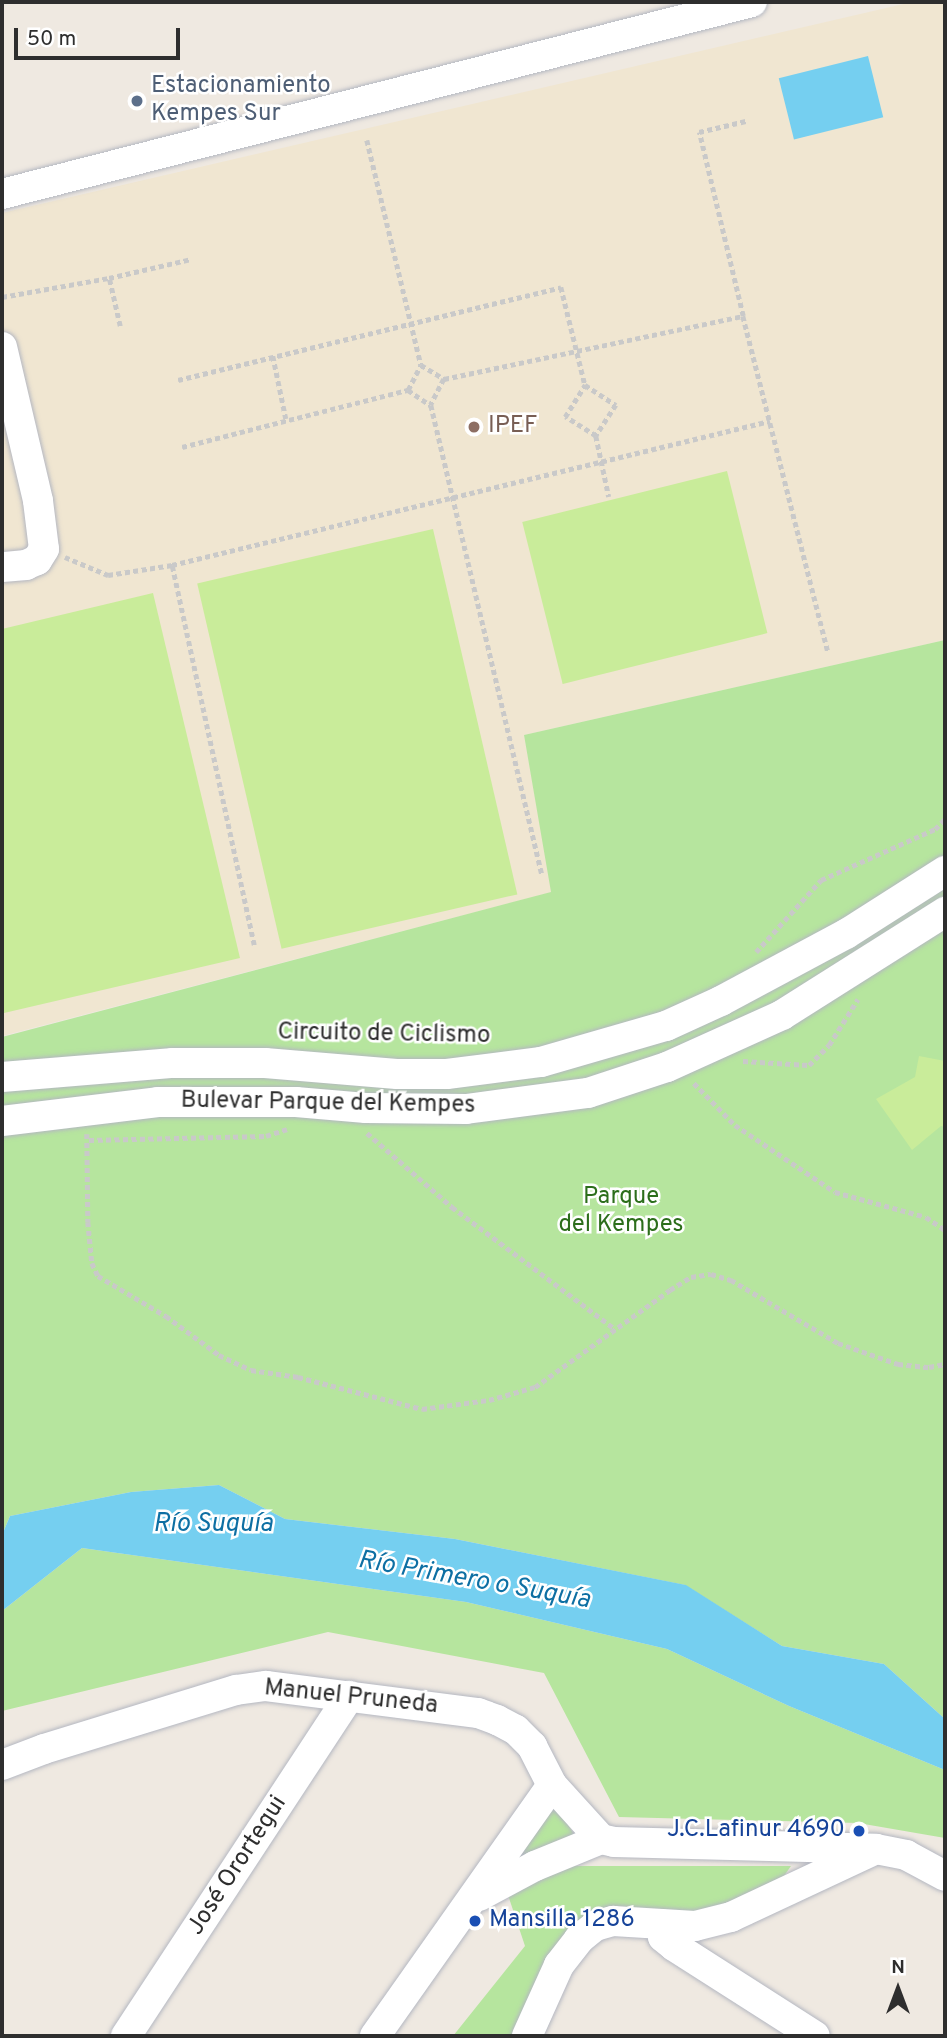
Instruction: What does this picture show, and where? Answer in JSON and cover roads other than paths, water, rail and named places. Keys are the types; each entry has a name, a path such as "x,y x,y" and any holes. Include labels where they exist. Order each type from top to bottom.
{"street":[{"path":"2,194 752,2"},
{"path":"2,346 38,501 44,549 37,560 26,565 2,566"},
{"path":"2,548 15,548 27,540 38,501"},
{"name":"Bulevar Parque del Kempes","path":"2,1077 173,1063 265,1063 397,1074 447,1074 541,1062 666,1026 721,1001 846,934 945,871"},
{"name":"Bulevar Parque del Kempes","path":"2,1121 158,1101 284,1102 439,1109 530,1103 588,1093 667,1068 782,1015 945,912"},
{"name":"Manuel Pruneda","path":"2,1766 44,1749 236,1690 266,1686 349,1696 478,1713 516,1730 532,1746 552,1785 601,1839"},
{"name":"José Orortegui","path":"126,2036 349,1696"},
{"path":"375,2036 552,1785"},
{"path":"472,1900 535,1866 601,1839 614,1842 876,1849 906,1855 945,1875"},
{"path":"527,2036 559,1965 579,1939 594,1926 613,1921 695,1926 730,1917 876,1849"},
{"path":"661,1924 663,1937 674,1946 815,2036"}],"water":[{"path":"868,56 883,117 794,139 779,78"},
{"name":"Río Suquía","path":"219,1485 285,1519 455,1539 686,1585 782,1646 884,1664 945,1719 945,1770 789,1706 667,1649 466,1602 82,1548 2,1611 2,1535 10,1516 131,1492"}],"place":[{"name":"Estacionamiento Kempes Sur","path":"137,101"},
{"name":"IPEF","path":"474,427"},
{"name":"J.C.Lafinur 4690","path":"859,1831"},
{"name":"Mansilla 1286","path":"475,1921"}],"park label":[{"name":"Parque del Kempes","path":"621,1212"}],"water label":[{"name":"Río Primero o Suquía","path":"474,1581"}]}
